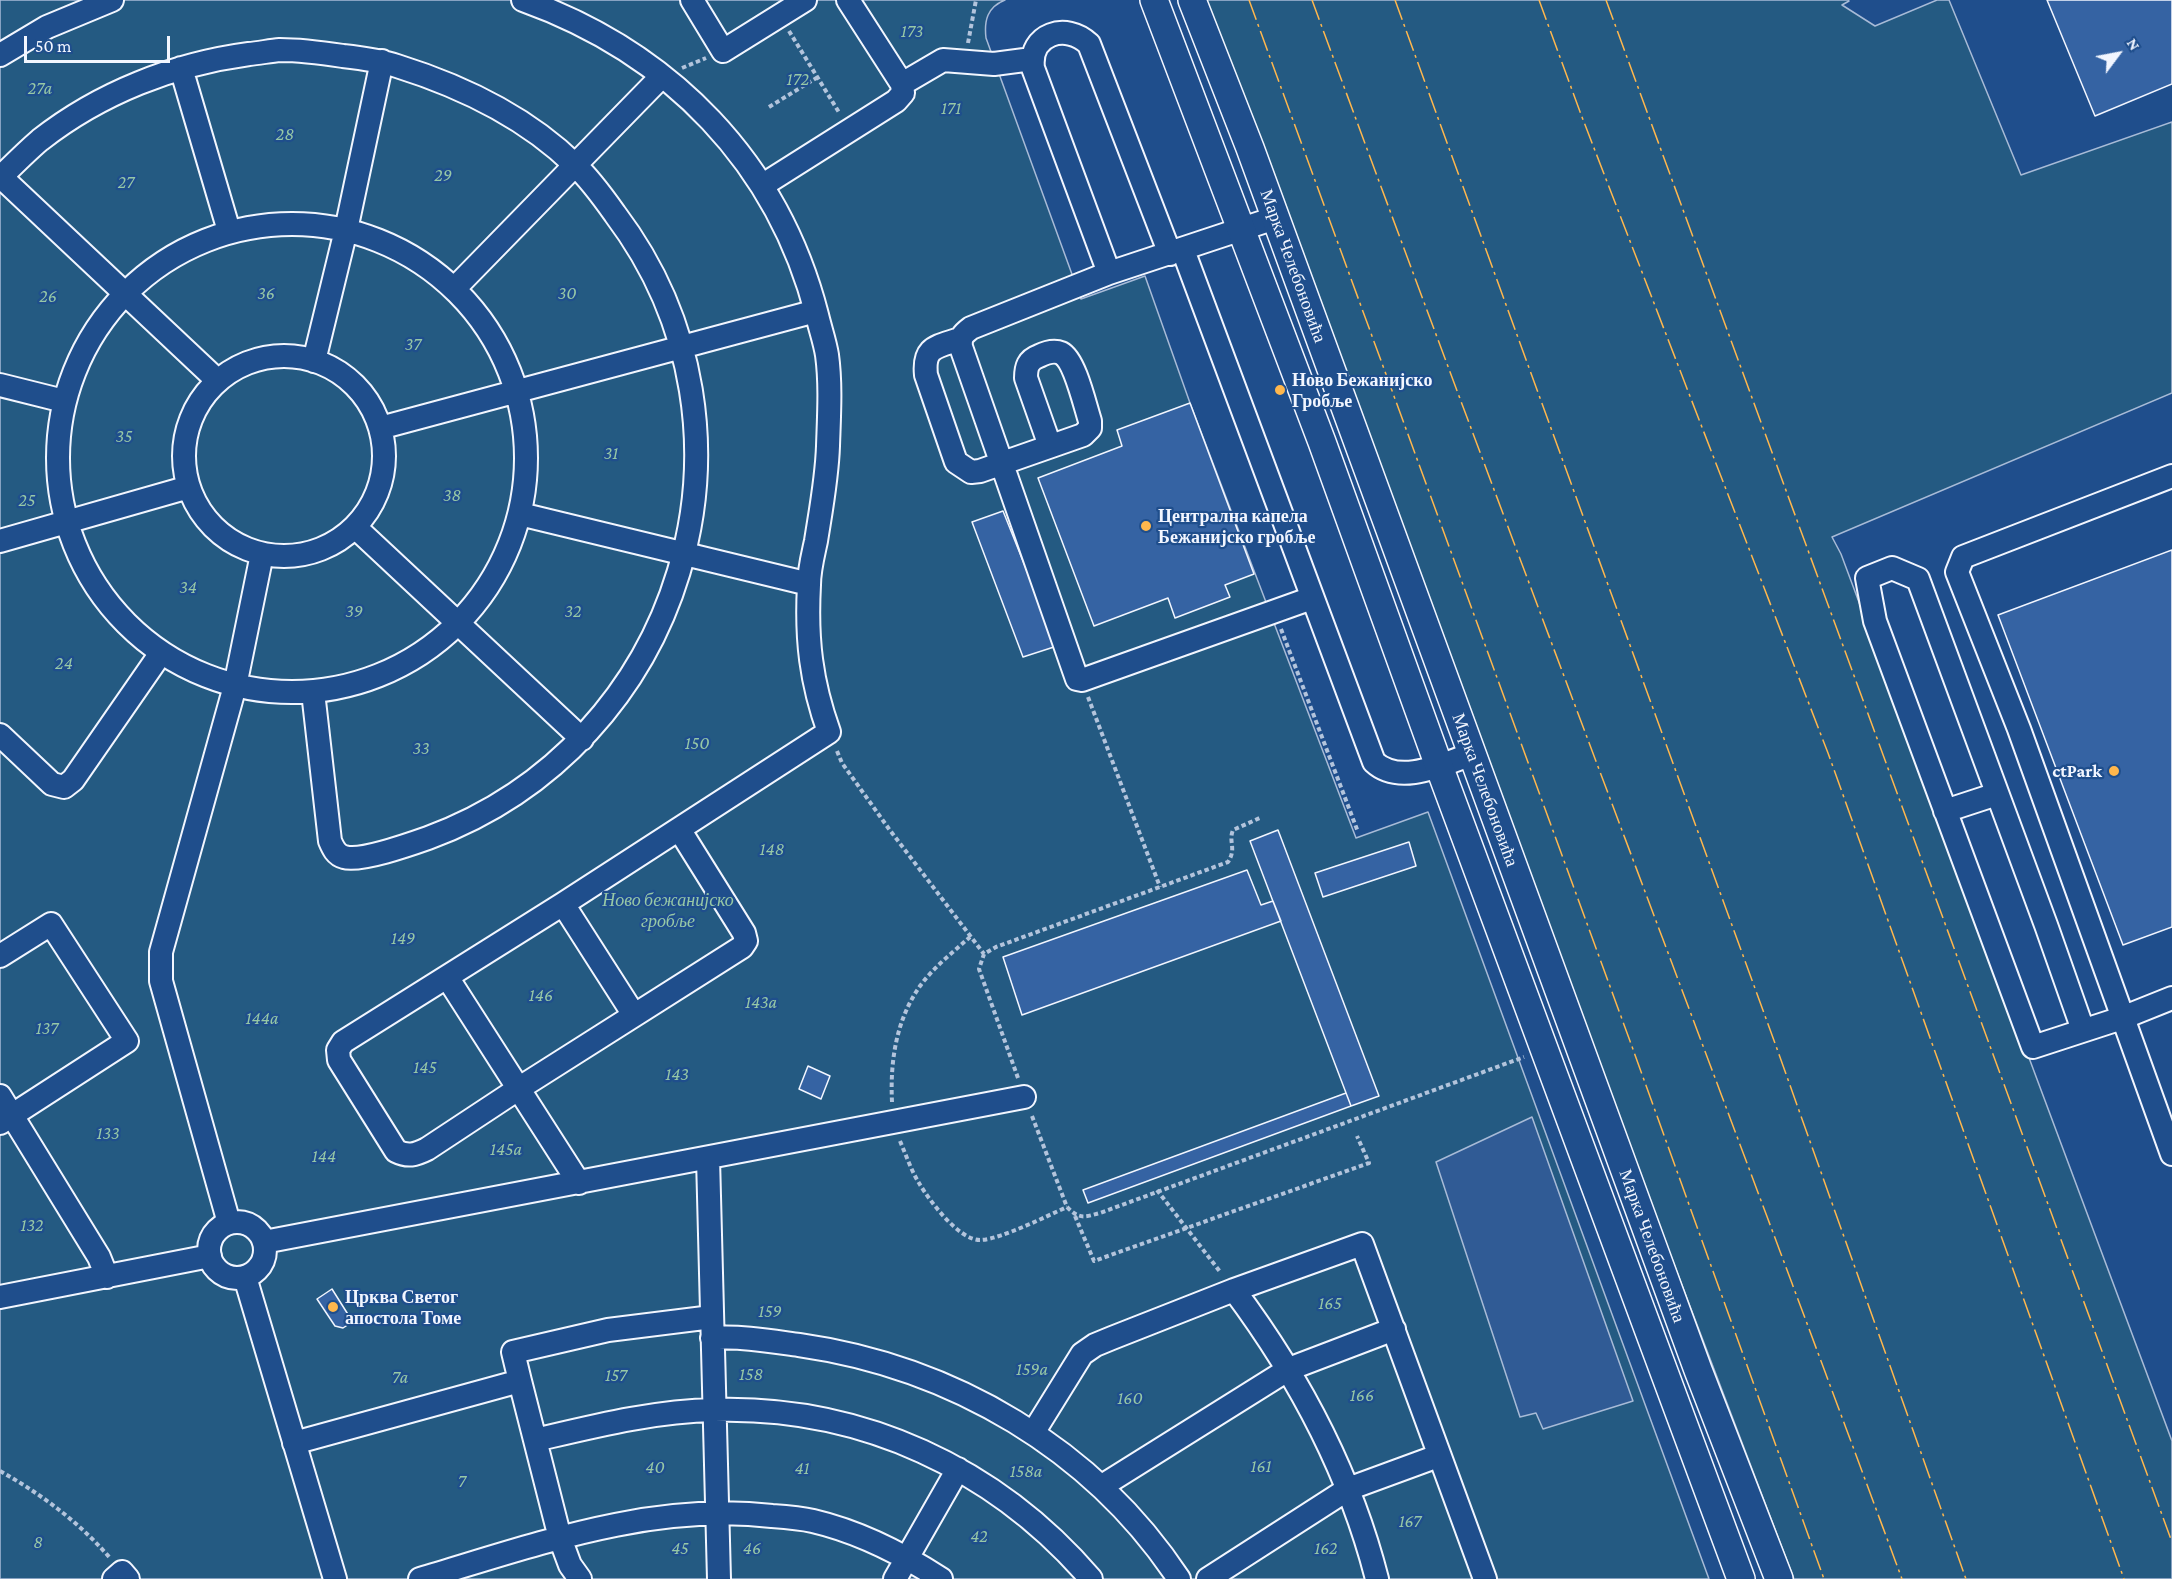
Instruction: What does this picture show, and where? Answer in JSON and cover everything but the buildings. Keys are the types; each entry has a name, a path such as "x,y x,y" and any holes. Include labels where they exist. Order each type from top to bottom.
{"main road":[{"name":"Марка Челебоновића","path":"1154,0 1322,442 1439,766 1741,1579"},
{"name":"Марка Челебоновића","path":"1192,0 1275,218 1698,1370 1779,1579"},
{"path":"1668,1381 1698,1370"}],"lane":[{"path":"0,55 47,27 112,0"},
{"path":"523,0 554,5 630,52 662,76 704,112 736,148 763,185 785,224 807,279 827,355 828,447 823,498 808,584 808,646 814,684 830,732 679,829 563,904 342,1042 338,1050 339,1060 396,1151 404,1155 416,1154 427,1149 742,947 746,941 744,933 679,829"},
{"path":"692,0 723,51 805,0"},
{"path":"763,185 901,97 903,93 902,84 849,0"},
{"path":"1108,273 1033,68 1034,51 1039,43 1054,33 1072,33 1081,36 1089,44 1177,252 1374,762 1389,772 1399,773 1439,766 1472,754"},
{"path":"218,381 0,177 36,143 113,94 181,68 223,57 279,50 382,61 490,104 523,125 575,165 603,198 645,256 666,300 682,347 695,418 697,460 694,506 683,553 671,593 653,638 607,710 582,739 533,781 462,823 402,846 367,856 349,858 336,853 330,840 313,692"},
{"path":"902,84 943,60 994,64 1032,59"},
{"path":"314,361 346,230 382,61"},
{"path":"181,68 229,231"},
{"path":"454,289 662,76"},
{"path":"1050,446 980,471 971,472 956,462 926,375 927,354 933,349 960,339 971,328 1108,273 1275,218"},
{"path":"268,224 307,224 346,230 385,243 413,258 454,289 475,311 492,336 517,392 525,443 526,474 520,514 506,554 485,591 459,624 428,650 392,671 354,685 313,692 274,692 236,686 209,678 185,667 142,639 110,606 84,567 67,524 58,483 58,442 64,401 83,352 98,325 124,293 164,261 190,246 229,231 268,224"},
{"path":"380,428 816,311"},
{"path":"960,339 1077,679 1082,680 1312,598"},
{"path":"274,357 294,357 314,361 348,380 362,394 372,410 380,428 383,460 378,492 355,527 339,540 321,549 302,555 282,556 262,554 246,549 217,530 196,503 189,487 184,464 185,441 191,419 202,398 218,381 235,369 253,361 274,357"},
{"path":"0,385 64,401"},
{"path":"2172,476 1963,557 1957,572 2019,729 2172,1154"},
{"path":"0,542 189,487"},
{"path":"520,514 808,584"},
{"path":"355,527 582,739"},
{"path":"229,1223 161,981 160,966 236,686 262,554"},
{"path":"2083,1030 1917,579 1892,568 1866,578 1875,621 2033,1047 2122,1018 2172,998"},
{"path":"0,735 52,784 64,787 73,780 161,653"},
{"path":"1945,812 1997,794"},
{"path":"563,904 634,1015"},
{"path":"0,956 51,924 127,1041 6,1119"},
{"path":"447,977 579,1183"},
{"path":"0,1096 6,1119 99,1257 107,1277"},
{"path":"264,1242 1024,1097"},
{"path":"708,1158 719,1579"},
{"path":"229,1223 248,1224 258,1231 264,1242 266,1249 262,1264 252,1274 245,1277 238,1278 223,1274 217,1270 210,1256 209,1249 213,1236 222,1226 229,1223"},
{"path":"1034,1433 1082,1354 1103,1341 1234,1290 1362,1244 1485,1579"},
{"path":"0,1298 210,1256"},
{"path":"245,1277 335,1579"},
{"path":"1234,1290 1289,1369 1320,1426 1348,1489 1377,1579"},
{"path":"580,1579 570,1565 560,1538 513,1352 608,1330 712,1328 755,1339 817,1348 881,1362 949,1386 992,1408 1034,1433 1102,1486 1140,1526 1179,1579"},
{"path":"1102,1486 1289,1369 1394,1329"},
{"path":"294,1443 520,1381"},
{"path":"536,1440 626,1419 714,1410 778,1413 860,1428 914,1447 958,1468 988,1486 1036,1524 1073,1558 1091,1579"},
{"path":"1208,1579 1348,1489 1438,1456"},
{"path":"895,1579 958,1468"},
{"path":"420,1579 560,1538 664,1517 716,1512 746,1513 812,1521 868,1539 907,1557 941,1579"}],"path":[{"path":"965,61 976,0"},
{"path":"779,16 850,130"},
{"path":"662,76 723,51"},
{"path":"769,107 818,77"},
{"path":"1275,611 1358,832"},
{"path":"1082,680 1160,887"},
{"path":"830,732 842,763 984,954"},
{"path":"1262,817 1233,830 1231,836 1234,848 1228,862 996,946 984,954 980,969 1024,1097 1067,1208 1075,1216 1094,1261 1369,1163 1357,1136"},
{"path":"1075,1216 1100,1213 1524,1057"},
{"path":"1158,1190 1234,1290"},
{"path":"0,1471 54,1506 86,1533 121,1577"}],"green space":[{"name":"Ново бежанијско гробље","path":"0,0 1005,0 994,6 988,15 986,38 1081,299 1145,276 1190,403 1356,838 1428,812 1709,1579 0,1579"},
{"path":"1197,0 1848,0 1842,5 1875,26 1937,0 1949,0 2021,175 2172,122 2172,393 1832,537 1841,554 2172,1441 2172,1579 1794,1579 1275,218"}],"shaded area":[{"path":"1532,1117 1633,1401 1543,1429 1536,1413 1520,1417 1436,1162"}],"power":[{"path":"1249,0 1824,1579"},
{"path":"1312,0 1902,1579"},
{"path":"1395,0 1776,1046 1966,1579"},
{"path":"1539,0 1828,753 2124,1579"},
{"path":"1606,0 2172,1542"}],"place":[{"name":"Ново Бежанијско Гробље","path":"1280,390"},
{"name":"Централна капела Бежанијско гробље","path":"1146,526"},
{"name":"ctPark","path":"2114,771"},
{"name":"Црква Светог апостола Томе","path":"333,1307"}],"park label":[{"name":"173","path":"912,31"},
{"name":"172","path":"798,79"},
{"name":"27a","path":"40,88"},
{"name":"171","path":"951,108"},
{"name":"28","path":"285,134"},
{"name":"29","path":"443,175"},
{"name":"27","path":"126,182"},
{"name":"36","path":"266,293"},
{"name":"30","path":"567,293"},
{"name":"26","path":"48,296"},
{"name":"37","path":"413,344"},
{"name":"35","path":"124,436"},
{"name":"31","path":"611,453"},
{"name":"38","path":"452,495"},
{"name":"25","path":"27,500"},
{"name":"34","path":"188,587"},
{"name":"39","path":"354,611"},
{"name":"32","path":"573,611"},
{"name":"24","path":"64,663"},
{"name":"150","path":"697,743"},
{"name":"33","path":"421,748"},
{"name":"148","path":"772,849"},
{"name":"149","path":"403,938"},
{"name":"146","path":"541,995"},
{"name":"143a","path":"761,1002"},
{"name":"144a","path":"262,1018"},
{"name":"137","path":"47,1028"},
{"name":"145","path":"425,1067"},
{"name":"143","path":"677,1074"},
{"name":"133","path":"108,1133"},
{"name":"145a","path":"506,1149"},
{"name":"144","path":"324,1156"},
{"name":"132","path":"32,1225"},
{"name":"165","path":"1330,1303"},
{"name":"159","path":"770,1311"},
{"name":"159a","path":"1032,1369"},
{"name":"158","path":"751,1374"},
{"name":"157","path":"616,1375"},
{"name":"7a","path":"400,1377"},
{"name":"166","path":"1362,1395"},
{"name":"160","path":"1130,1398"},
{"name":"161","path":"1261,1466"},
{"name":"40","path":"655,1467"},
{"name":"41","path":"802,1468"},
{"name":"158a","path":"1026,1471"},
{"name":"7","path":"462,1481"},
{"name":"167","path":"1410,1521"},
{"name":"42","path":"979,1536"},
{"name":"8","path":"38,1542"},
{"name":"45","path":"680,1548"},
{"name":"46","path":"752,1548"},
{"name":"162","path":"1326,1548"}]}
